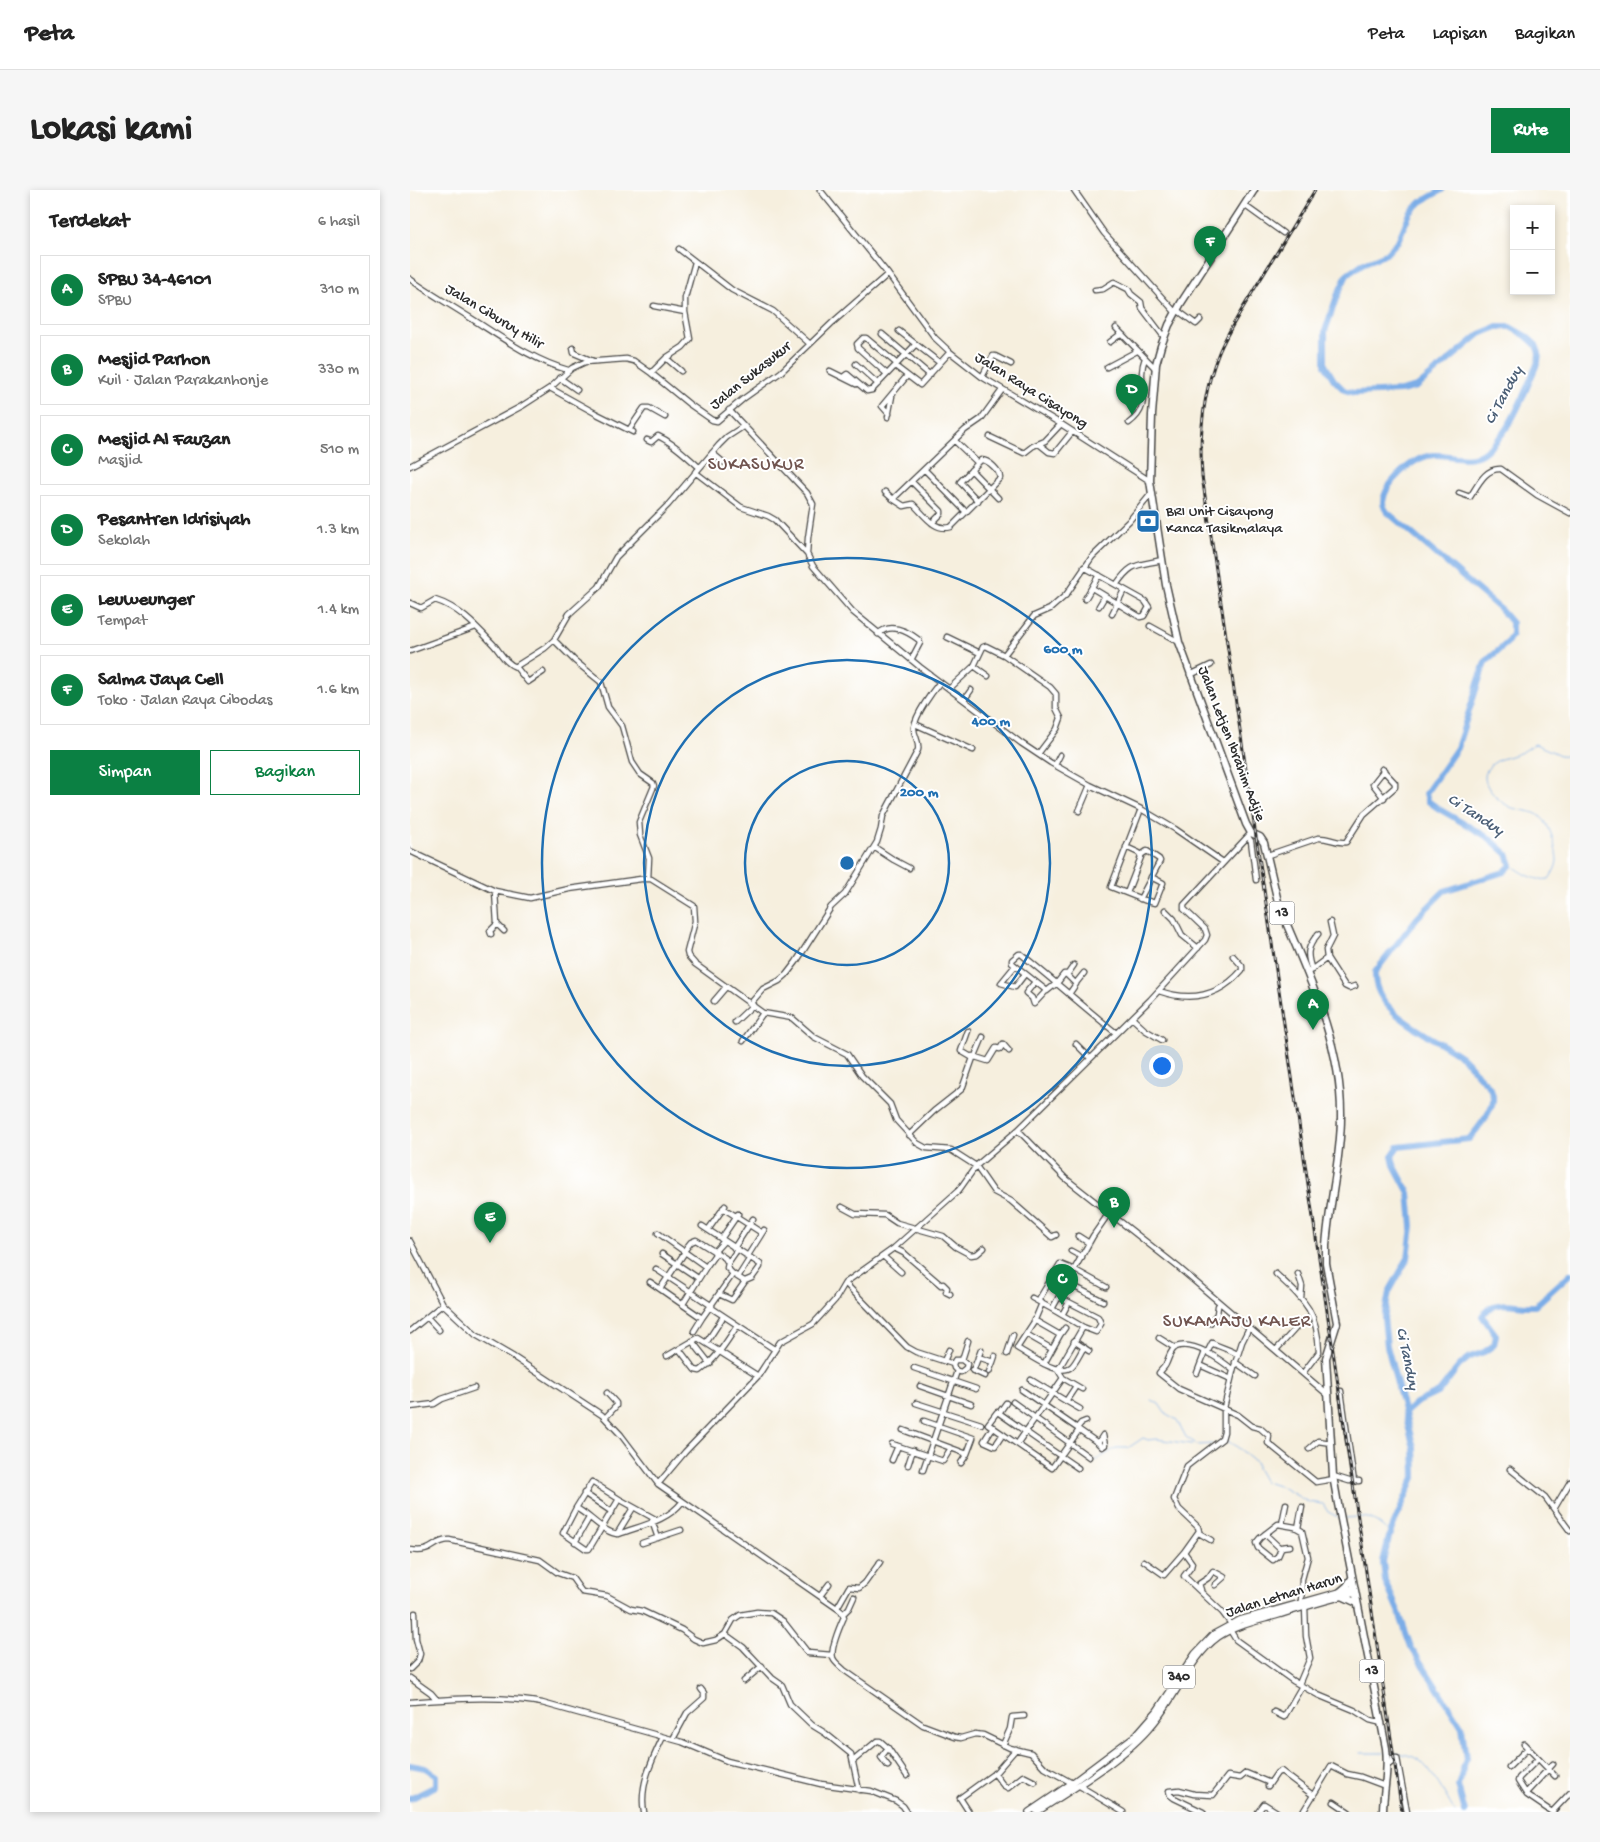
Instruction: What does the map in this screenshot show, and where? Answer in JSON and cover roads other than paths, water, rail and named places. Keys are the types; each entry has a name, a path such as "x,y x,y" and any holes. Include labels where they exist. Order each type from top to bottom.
{"highway":[{"name":"13","path":"1175,314 1254,190"},
{"name":"Jalan Letjen Ibrahim Adjie","path":"1175,314 1164,337 1156,369 1150,481 1162,560 1179,642 1250,835 1260,837 1264,843 1274,891 1279,906 1310,971 1334,1051 1339,1077 1341,1103 1340,1136 1326,1246 1326,1263 1336,1323 1326,1358 1334,1478 1352,1578"},
{"name":"13","path":"1352,1578 1382,1723 1388,1765 1383,1812"},
{"path":"1352,1578 1341,1594 1357,1603"}],"main road":[{"name":"Jalan Letnan Harun","path":"1038,1812 1135,1739 1161,1714 1208,1646 1231,1627 1355,1590"},
{"name":"Jalan Letnan Harun","path":"1029,1812 1075,1784"}],"street":[{"name":"Jalan Raya Cisayong","path":"820,190 888,274 936,338 950,352 1002,390 1061,424 1150,481"},
{"path":"1074,190 1104,233 1175,314 1196,324 1200,320"},
{"path":"1244,205 1283,233"},
{"path":"679,248 732,290 774,311 810,344"},
{"path":"652,373 666,358 683,347 690,339 685,312 686,292 696,262"},
{"name":"Jalan Sukasukur","path":"410,466 522,406 550,388 568,370 585,362 631,360 652,373 675,394 712,420 720,420 729,410 781,372 888,274"},
{"name":"Jalan Ciburuy Hilir","path":"410,279 443,302 528,354 553,366 568,370"},
{"path":"1095,290 1103,290 1113,282 1128,289 1141,302 1141,306 1164,337"},
{"path":"654,306 685,312"},
{"path":"1116,328 1156,369"},
{"path":"899,331 940,363"},
{"path":"882,334 930,375"},
{"path":"1110,342 1123,335"},
{"path":"887,374 858,348 857,344 863,338 866,338 907,376 920,385 950,352"},
{"path":"830,371 843,377 847,374 870,391 916,344"},
{"path":"572,348 574,352 594,362"},
{"path":"1107,367 1137,351"},
{"path":"982,377 992,356 996,356 1011,364"},
{"path":"666,358 682,371"},
{"path":"1129,423 1138,417 1143,406 1141,372 1145,358"},
{"path":"856,364 878,384"},
{"path":"889,415 892,394 907,376"},
{"path":"560,378 577,390"},
{"path":"550,388 631,431 644,408 649,408 665,417"},
{"path":"893,499 954,440 981,419 1002,390"},
{"path":"729,410 799,484 811,500 813,504 807,554"},
{"path":"990,437 1023,453 1048,438 1061,424"},
{"path":"516,666 537,654 554,640 569,614 599,587 616,557 668,505 727,437 744,426"},
{"path":"1038,444 1049,452 1055,453 1072,432"},
{"path":"647,440 651,442 658,436 662,438 699,467"},
{"path":"954,440 978,463"},
{"path":"712,453 723,462"},
{"path":"885,492 904,506 914,504 932,523 944,528 951,527 998,482 1000,475 983,459 960,482 978,501"},
{"path":"1458,493 1469,497 1487,472 1501,469 1538,495 1570,513"},
{"path":"925,470 966,512"},
{"path":"971,470 998,498"},
{"path":"695,472 741,507 775,520 807,554 818,573 853,612 878,634 949,689 1055,765 1090,785 1141,809 1183,834 1223,862"},
{"path":"912,482 941,511 941,514 932,523"},
{"path":"1004,655 1034,616 1050,609 1066,595 1084,567 1129,521 1151,494"},
{"path":"1116,585 1131,567 1162,560"},
{"path":"1084,567 1145,601 1149,607 1141,618 1092,588"},
{"path":"1085,599 1098,575"},
{"path":"1112,614 1124,590"},
{"path":"1099,606 1104,596"},
{"path":"410,604 420,608 433,601 437,601 458,611 492,642 509,663 516,666 528,682 543,672"},
{"path":"1150,626 1179,642"},
{"path":"410,651 476,627"},
{"path":"878,634 887,628 904,630 919,640 920,643 912,660"},
{"path":"947,637 980,653"},
{"path":"554,640 575,661 602,682 608,707 622,726 632,762 640,774 653,783 654,786 639,829 649,855 648,878"},
{"path":"949,689 974,666 984,646 1004,655 1050,687 1056,694 1056,708 1061,718 1057,729 1038,754"},
{"path":"1190,675 1211,665"},
{"path":"974,666 988,676"},
{"path":"735,1022 752,1005 763,989 779,981 791,969 831,907 845,894 874,847 881,832 883,816 918,750 919,745 915,734 915,724 918,716 940,682"},
{"path":"964,700 971,690"},
{"path":"915,724 973,750"},
{"path":"1055,765 1060,755"},
{"path":"1268,855 1318,838 1342,843 1346,842 1364,814 1384,798 1394,790 1395,785 1383,770 1373,784 1384,798"},
{"path":"1079,810 1090,785"},
{"path":"1141,809 1111,887 1140,899 1155,902 1163,885 1151,877"},
{"path":"658,1484 685,1452 758,1376 780,1342 813,1324 835,1300 845,1283 894,1248 959,1190 976,1166 1018,1130 1159,991 1205,940 1207,932 1184,909 1184,905 1250,835"},
{"path":"1250,835 1256,880"},
{"path":"874,847 910,868"},
{"path":"1126,847 1141,855"},
{"path":"410,851 495,891 530,898 648,878 672,891 694,906 695,921 688,946 688,956 701,969 763,1012 792,1018 814,1036 848,1054 859,1073 890,1104 896,1120 921,1146 932,1149 947,1149 976,1166 993,1191 1011,1201 1036,1225 1055,1236"},
{"path":"1140,899 1160,860 1147,851 1141,855"},
{"path":"1127,893 1142,857 1141,855"},
{"path":"495,891 498,924 504,931"},
{"path":"1165,910 1174,919 1182,935 1198,948"},
{"path":"1330,922 1333,936 1326,950 1327,958 1345,986 1349,988 1355,986"},
{"path":"491,934 490,931 498,924"},
{"path":"1318,934 1307,950 1310,971 1327,958"},
{"path":"1046,991 1015,966 1012,960 1021,954 1116,1033"},
{"path":"1159,991 1181,997 1214,992 1226,985 1242,970 1242,966 1233,956"},
{"path":"1035,982 1026,993 1032,998 1034,1004 1064,974 1067,975 1074,965"},
{"path":"1015,966 1000,983 1014,987 1025,974"},
{"path":"1069,994 1084,973"},
{"path":"1067,975 1076,983"},
{"path":"714,1001 726,987"},
{"path":"743,1040 763,1012"},
{"path":"1132,1018 1144,1030 1162,1040"},
{"path":"968,1032 961,1052 988,1061 996,1048 1000,1049 1003,1044 1009,1051"},
{"path":"909,1135 934,1111 962,1090 974,1056 984,1037"},
{"path":"1076,1044 1090,1058"},
{"path":"1018,1130 1065,1178 1220,1303 1328,1395"},
{"path":"708,1230 724,1207 749,1225 763,1232 738,1278"},
{"path":"842,1207 855,1214 885,1215 897,1223 944,1236 956,1247 971,1255 977,1254 984,1248"},
{"path":"1052,1309 1089,1243 1109,1213"},
{"path":"683,1304 737,1215"},
{"path":"728,1263 753,1220"},
{"path":"702,1226 748,1258 760,1264 752,1278 745,1281 732,1300 719,1294"},
{"path":"658,1232 706,1267"},
{"path":"1078,1236 1089,1243"},
{"path":"410,1240 443,1304 476,1335 512,1356 605,1418 621,1435 658,1484 837,1608 844,1617 832,1655 844,1670 923,1725 961,1738 975,1734 983,1735 1003,1745 1031,1753 1048,1770 1123,1812"},
{"path":"660,1289 684,1251 694,1240 725,1258 728,1268 733,1274 745,1281"},
{"path":"894,1248 904,1253 940,1285 943,1284 947,1288 946,1292 950,1294"},
{"path":"1071,1251 1082,1257"},
{"path":"662,1254 698,1278"},
{"path":"883,1256 901,1272"},
{"path":"1017,1348 1034,1320 1040,1302 1059,1264 1075,1270 1106,1287"},
{"path":"656,1269 711,1306 723,1317 774,1349"},
{"path":"694,1330 733,1274"},
{"path":"1276,1274 1301,1298 1316,1322 1319,1349 1316,1357 1303,1373"},
{"path":"1298,1274 1302,1286 1301,1298"},
{"path":"650,1282 702,1318"},
{"path":"845,1283 907,1347 916,1352 953,1364 957,1371"},
{"path":"1067,1283 1103,1301"},
{"path":"1032,1298 1095,1333 1101,1324 1100,1319 1059,1297"},
{"path":"1062,1315 1069,1302"},
{"path":"1210,1323 1217,1314 1220,1303"},
{"path":"410,1331 443,1304"},
{"path":"427,1317 439,1330"},
{"path":"706,1343 723,1317"},
{"path":"1034,1320 1060,1336"},
{"path":"679,1349 696,1371 700,1371 710,1364 720,1352 737,1326"},
{"path":"1058,1370 1082,1327"},
{"path":"1044,1364 1065,1328"},
{"path":"1144,1561 1164,1574 1199,1533 1198,1527 1176,1505 1175,1496 1189,1464 1221,1440 1224,1432 1224,1408 1237,1354 1250,1328"},
{"path":"1276,1350 1295,1329"},
{"path":"1007,1354 1013,1334"},
{"path":"1026,1334 1052,1349"},
{"path":"667,1356 698,1338 758,1376"},
{"path":"1160,1338 1175,1348 1189,1346 1216,1357 1233,1370"},
{"path":"692,1341 710,1364"},
{"path":"962,1360 968,1341"},
{"path":"1074,1341 1089,1351"},
{"path":"1197,1373 1211,1342 1221,1348 1226,1347 1237,1354"},
{"path":"1010,1344 1058,1370 1072,1366 1084,1347"},
{"path":"1175,1348 1160,1375 1185,1392 1224,1408 1238,1415 1252,1426 1260,1428 1269,1436 1268,1443 1316,1482 1338,1476 1345,1481 1357,1482 1341,1391"},
{"path":"944,1361 949,1350"},
{"path":"973,1371 981,1350"},
{"path":"966,1368 987,1374 995,1356"},
{"path":"978,1357 993,1362"},
{"path":"953,1364 955,1360 962,1360 967,1364 966,1368"},
{"path":"1235,1362 1255,1376"},
{"path":"1200,1365 1231,1379"},
{"path":"914,1368 976,1389"},
{"path":"957,1371 962,1372 966,1368"},
{"path":"1058,1370 1063,1378 1082,1389"},
{"path":"923,1470 957,1371"},
{"path":"1017,1444 1063,1378"},
{"path":"1031,1380 1080,1409"},
{"path":"920,1386 971,1404"},
{"path":"1066,1401 1076,1386"},
{"path":"410,1407 434,1404 442,1399 474,1388"},
{"path":"1022,1390 1098,1443"},
{"path":"605,1418 616,1406 616,1403 607,1394"},
{"path":"1012,1402 1089,1457"},
{"path":"916,1403 981,1424"},
{"path":"1006,1403 988,1424 1052,1468 1070,1443 1081,1423 1086,1421"},
{"path":"999,1413 1078,1468"},
{"path":"924,1421 973,1438 967,1454 961,1463"},
{"path":"993,1427 984,1442 995,1446 1003,1434"},
{"path":"903,1430 967,1454"},
{"path":"1309,1449 1318,1441 1331,1443"},
{"path":"892,1460 895,1445 943,1461 951,1448"},
{"path":"908,1465 913,1450"},
{"path":"1510,1470 1545,1497 1570,1531"},
{"path":"619,1499 589,1549 564,1535 563,1532 590,1482 593,1482 654,1520 658,1538"},
{"path":"1554,1509 1570,1482"},
{"path":"584,1493 612,1512"},
{"path":"576,1508 603,1527 617,1534 676,1510 682,1502"},
{"path":"1282,1524 1286,1504"},
{"path":"617,1534 633,1508"},
{"path":"1298,1528 1302,1508"},
{"path":"575,1542 589,1518"},
{"path":"1274,1712 1284,1717 1301,1685 1310,1658 1303,1605 1302,1580 1308,1557 1303,1533 1298,1528 1282,1524 1276,1525 1258,1539 1256,1543 1261,1552 1273,1560 1281,1551 1281,1547"},
{"path":"622,1525 627,1531"},
{"path":"642,1543 681,1530"},
{"path":"1199,1533 1210,1540"},
{"path":"1265,1534 1281,1547 1290,1546"},
{"path":"410,1550 427,1551 444,1540 449,1540 540,1560 558,1573 572,1578 582,1592 607,1596 631,1609 645,1612 682,1630 698,1641 706,1643 716,1640 725,1634 731,1623 738,1616 757,1612 771,1613 783,1621 808,1653 832,1655"},
{"path":"1184,1552 1192,1562 1184,1576 1222,1612 1236,1640 1263,1661 1301,1685 1354,1710 1370,1720 1382,1723"},
{"path":"837,1608 848,1588 859,1588 865,1583 880,1562"},
{"path":"1201,1591 1199,1584 1208,1578 1213,1571 1224,1578 1215,1585"},
{"path":"820,1596 829,1584"},
{"path":"843,1614 849,1608 854,1597"},
{"path":"410,1669 418,1661 420,1654 416,1639 415,1614"},
{"path":"725,1634 743,1647 784,1687 790,1704 814,1727 825,1732 849,1752 859,1790"},
{"path":"744,1680 762,1666"},
{"path":"410,1678 431,1693 437,1700"},
{"path":"672,1739 687,1713 704,1698 704,1693 701,1689"},
{"path":"410,1702 496,1698 521,1699 672,1739 727,1761 795,1778 879,1794 898,1803 908,1812"},
{"path":"1003,1745 1010,1729 1012,1717 1024,1716"},
{"path":"644,1812 643,1791 663,1737"},
{"path":"853,1762 878,1740 888,1748 907,1776"},
{"path":"1524,1744 1555,1776"},
{"path":"888,1748 882,1757 888,1766"},
{"path":"1509,1767 1528,1748"},
{"path":"969,1812 960,1798 994,1773 1016,1749"},
{"path":"1388,1765 1391,1763 1392,1758 1397,1758 1408,1812"},
{"path":"1538,1759 1519,1778 1519,1782 1530,1798 1552,1812 1570,1792"},
{"path":"1526,1793 1554,1764"},
{"path":"1303,1812 1331,1766 1347,1774 1385,1786"},
{"path":"1201,1812 1174,1798 1170,1795 1169,1791 1179,1790 1194,1794 1213,1794 1229,1776 1240,1778 1246,1773 1269,1784 1280,1771 1314,1796"},
{"path":"994,1773 1003,1785 1008,1788 1013,1786 1018,1778 1023,1776 1035,1782"},
{"path":"1334,1802 1349,1812"},
{"path":"1258,1812 1264,1804 1277,1812"}],"waterway":[{"name":"Ci Tanduy","path":"1442,190 1421,202 1410,213 1398,241 1386,254 1362,264 1347,275 1337,296 1325,331 1325,365 1334,380 1344,390 1354,393 1401,391 1417,387 1480,334 1497,327 1510,327 1526,336 1536,345 1539,353 1538,362 1516,411 1502,435 1493,445 1477,456 1465,458 1434,455 1418,460 1402,471 1389,486 1383,502 1387,512 1499,608 1512,623 1512,634 1507,643 1485,662 1457,748 1426,793 1428,801 1439,809 1489,838 1507,854 1511,865 1504,872 1444,891 1417,918 1375,972 1377,987 1383,1000 1394,1012 1421,1032 1462,1057 1487,1084 1493,1096 1487,1115 1469,1139 1398,1147 1392,1156 1394,1165 1409,1193 1412,1226 1408,1258 1389,1292 1384,1318 1387,1346 1414,1448 1415,1475 1390,1533 1383,1562 1385,1581 1411,1647 1462,1727 1466,1759 1458,1786 1465,1812"},
{"path":"1511,865 1533,878 1544,880 1549,879 1554,870 1557,856 1545,821 1535,813 1514,809 1503,803 1487,786 1485,779 1489,767 1497,761 1516,755 1535,744 1560,755 1570,756"},
{"path":"1405,1413 1416,1403 1439,1392 1459,1366 1470,1357 1484,1352 1494,1345 1496,1335 1482,1316 1487,1310 1506,1304 1535,1306 1570,1274"},
{"path":"1151,1400 1159,1404 1165,1413 1177,1420 1186,1437 1195,1443"},
{"path":"1095,1461 1116,1448 1128,1448 1143,1438 1198,1445 1212,1444"},
{"path":"1222,1441 1236,1446 1257,1463 1257,1468 1265,1482 1282,1487 1308,1502 1323,1504 1328,1512 1338,1517"},
{"path":"1344,1518 1369,1518 1390,1533"},
{"path":"1360,1753 1384,1753"},
{"path":"1388,1753 1408,1755 1419,1760 1434,1777 1455,1812"},
{"path":"410,1765 425,1768 436,1775 436,1786 410,1799"}],"railway":[{"path":"1315,190 1235,321 1218,355 1209,384 1203,414 1202,476 1402,1812"}],"place":[{"name":"Salma Jaya Cell","path":"1210,267"},
{"name":"Pesantren Idrisiyah","path":"1132,415"},
{"name":"BRI Unit Cisayong Kanca Tasikmalaya","path":"1148,521"},
{"name":"SPBU 34-46101","path":"1313,1030"},
{"name":"Mesjid Parhon","path":"1114,1228"},
{"name":"Leuweunger","path":"490,1243"},
{"name":"Mesjid Al Fauzan","path":"1062,1305"}],"district":[{"name":"SUKASUKUR","path":"756,465"},
{"name":"SUKAMAJU KALER","path":"1237,1322"}]}
